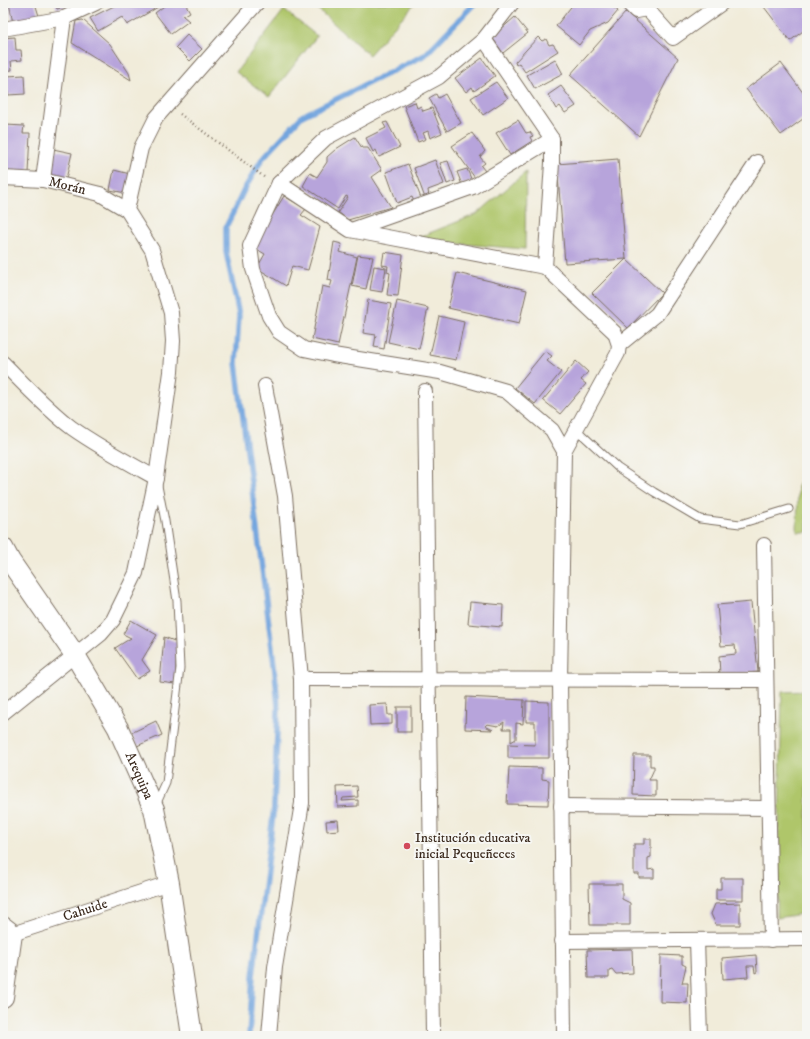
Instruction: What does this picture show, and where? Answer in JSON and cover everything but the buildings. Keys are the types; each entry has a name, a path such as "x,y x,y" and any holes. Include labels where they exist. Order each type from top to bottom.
{"street":[{"path":"3,28 64,18 96,3"},
{"path":"3,713 101,634 113,620 136,573 156,478 171,372 173,341 171,313 152,250 127,210 141,148 156,118 257,3"},
{"path":"512,3 484,39 439,77 326,138 279,184 250,246 253,269 269,316 279,332 304,349 333,356 440,372 506,391 552,430 564,451"},
{"path":"628,3 636,10 649,6 673,38 722,3"},
{"path":"43,180 64,18"},
{"path":"484,39 552,139 552,163 545,267"},
{"path":"350,230 473,187 552,139"},
{"path":"564,1036 560,680 564,451 618,353 620,345 657,314 757,162"},
{"name":"Morán","path":"3,178 43,180 100,194 127,210"},
{"path":"279,184 350,230 545,267 615,333 620,345"},
{"path":"3,363 28,389 71,427 114,455 156,478"},
{"path":"265,386 285,496 301,680 302,803 275,967 269,1036"},
{"path":"425,391 433,1036"},
{"path":"764,545 771,940"},
{"name":"Arequipa","path":"3,548 10,561 75,655 118,728 154,809 169,883 192,1036"},
{"path":"301,680 766,680"},
{"path":"561,806 768,808"},
{"name":"Cahuide","path":"6,930 169,883"},
{"path":"3,997 6,930"},
{"path":"562,941 807,939"},
{"path":"697,940 700,1036"}],"lane":[{"path":"576,429 618,468 654,492 700,519 740,524 788,509"},
{"path":"154,809 166,783 180,668 177,601 165,521 156,478"}],"path":[{"path":"167,106 207,133 250,168 264,177"}],"green space":[{"path":"311,3 415,3 369,55"},
{"path":"284,10 317,36 269,97 236,72"},
{"path":"526,172 525,249 412,240 477,214"},
{"path":"798,483 807,484 807,532 797,532"},
{"path":"807,691 807,913 777,918 782,692"}],"waterway":[{"path":"249,1036 253,976 274,807 278,708 275,672 236,363 239,315 226,252 226,227 244,190 262,159 302,116 425,55 475,3"}],"place":[{"name":"Institución educativa inicial Pequeñeces","path":"407,846"}]}
